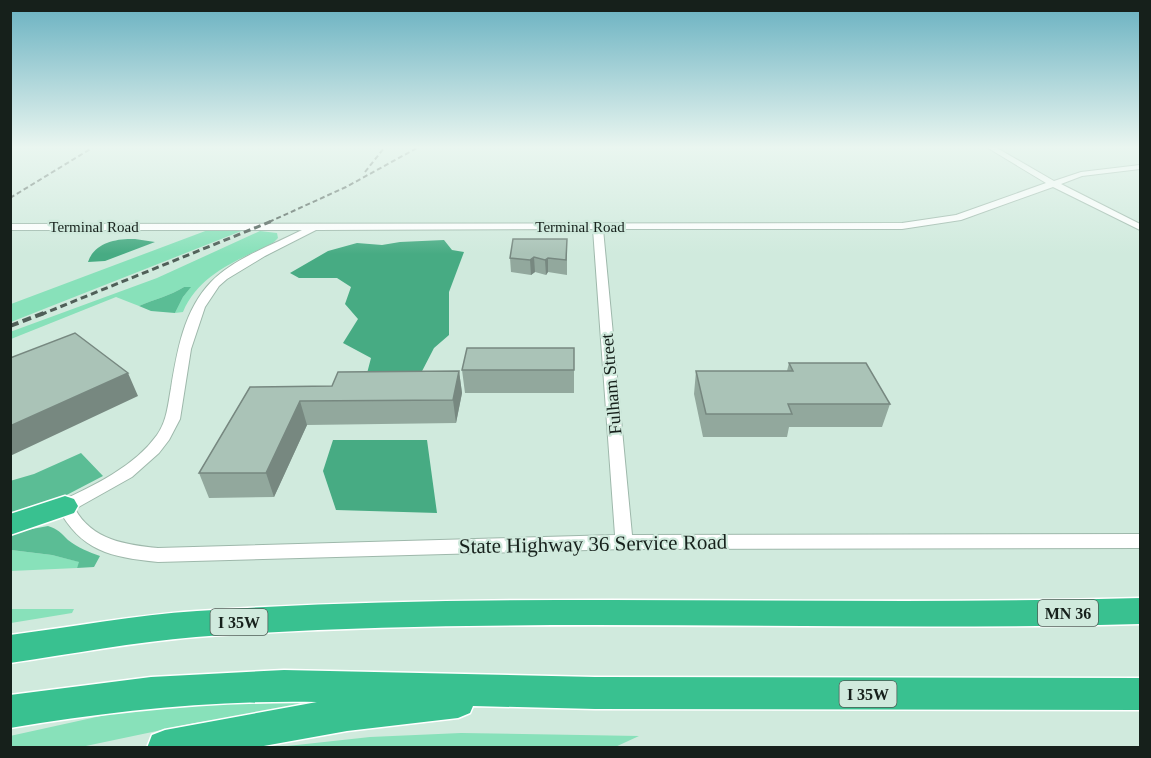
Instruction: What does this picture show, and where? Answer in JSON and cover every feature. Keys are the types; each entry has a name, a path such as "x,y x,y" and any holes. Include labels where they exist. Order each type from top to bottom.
{"highway":[{"path":"10,525 65,506"},
{"name":"MN 36","path":"996,615 1140,611"},
{"name":"I 35W","path":"10,649 194,624 468,612 996,615 1140,621"},
{"name":"I 35W","path":"10,712 70,702 151,693 284,686 595,693 1140,694"},
{"path":"165,747 339,715 432,704 595,693"}],"street":[{"name":"Terminal Road","path":"10,227 912,225 958,218 1054,184"},
{"path":"1054,184 1140,227"},
{"path":"274,227 285,234 284,243"},
{"path":"65,506 115,480 134,466 163,436 171,423 184,350 202,301 216,283 314,227"},
{"name":"Fulham Street","path":"598,227 624,542"},
{"name":"State Highway 36 Service Road","path":"65,506 71,520 80,531 95,541 114,549 158,555 624,542 1140,541"}],"shaded area":[{"path":"208,230 244,230 11,322 11,304"},
{"path":"260,231 277,233 278,238 273,243 233,262 209,278 190,299 183,312 175,313 190,288 184,287 139,306 116,297 11,339 10,332 157,278"},
{"path":"135,239 155,242 105,261 88,262 100,246 113,241"},
{"path":"444,240 452,250 464,252 449,292 449,335 434,348 419,377 365,381 371,358 343,343 358,319 345,304 351,287 337,278 299,278 290,273 328,251 357,243 382,245"},
{"path":"184,287 191,287 175,313 151,311 139,306 168,295"},
{"path":"333,440 427,440 437,513 336,510 323,471"},
{"path":"81,453 103,476 57,500 11,515 10,481 34,474"},
{"path":"48,526 76,545 100,556 94,567 77,568 79,562 52,555 11,550 11,533"},
{"path":"11,550 52,555 80,562 77,568 11,571"},
{"path":"11,609 74,609 72,613 11,623"},
{"path":"317,702 315,706 195,723 81,747 11,747 10,736 110,714 229,703"},
{"path":"461,733 639,736 613,748 269,748 370,737"}],"building":[{"path":"513,239 567,239 566,260 548,258 545,260 534,257 530,260 510,258"},
{"path":"75,333 128,373 10,426 10,358"},
{"path":"467,348 574,348 574,370 462,370"},
{"path":"789,363 866,363 890,404 788,404 792,414 706,414 696,371 793,371"},
{"path":"459,371 453,400 300,401 266,473 199,473 250,387 332,386 338,372"}],"railway":[{"path":"10,198 34,183"},
{"path":"269,222 353,183"},
{"path":"40,315 272,221"},
{"path":"10,326 44,313"}]}
